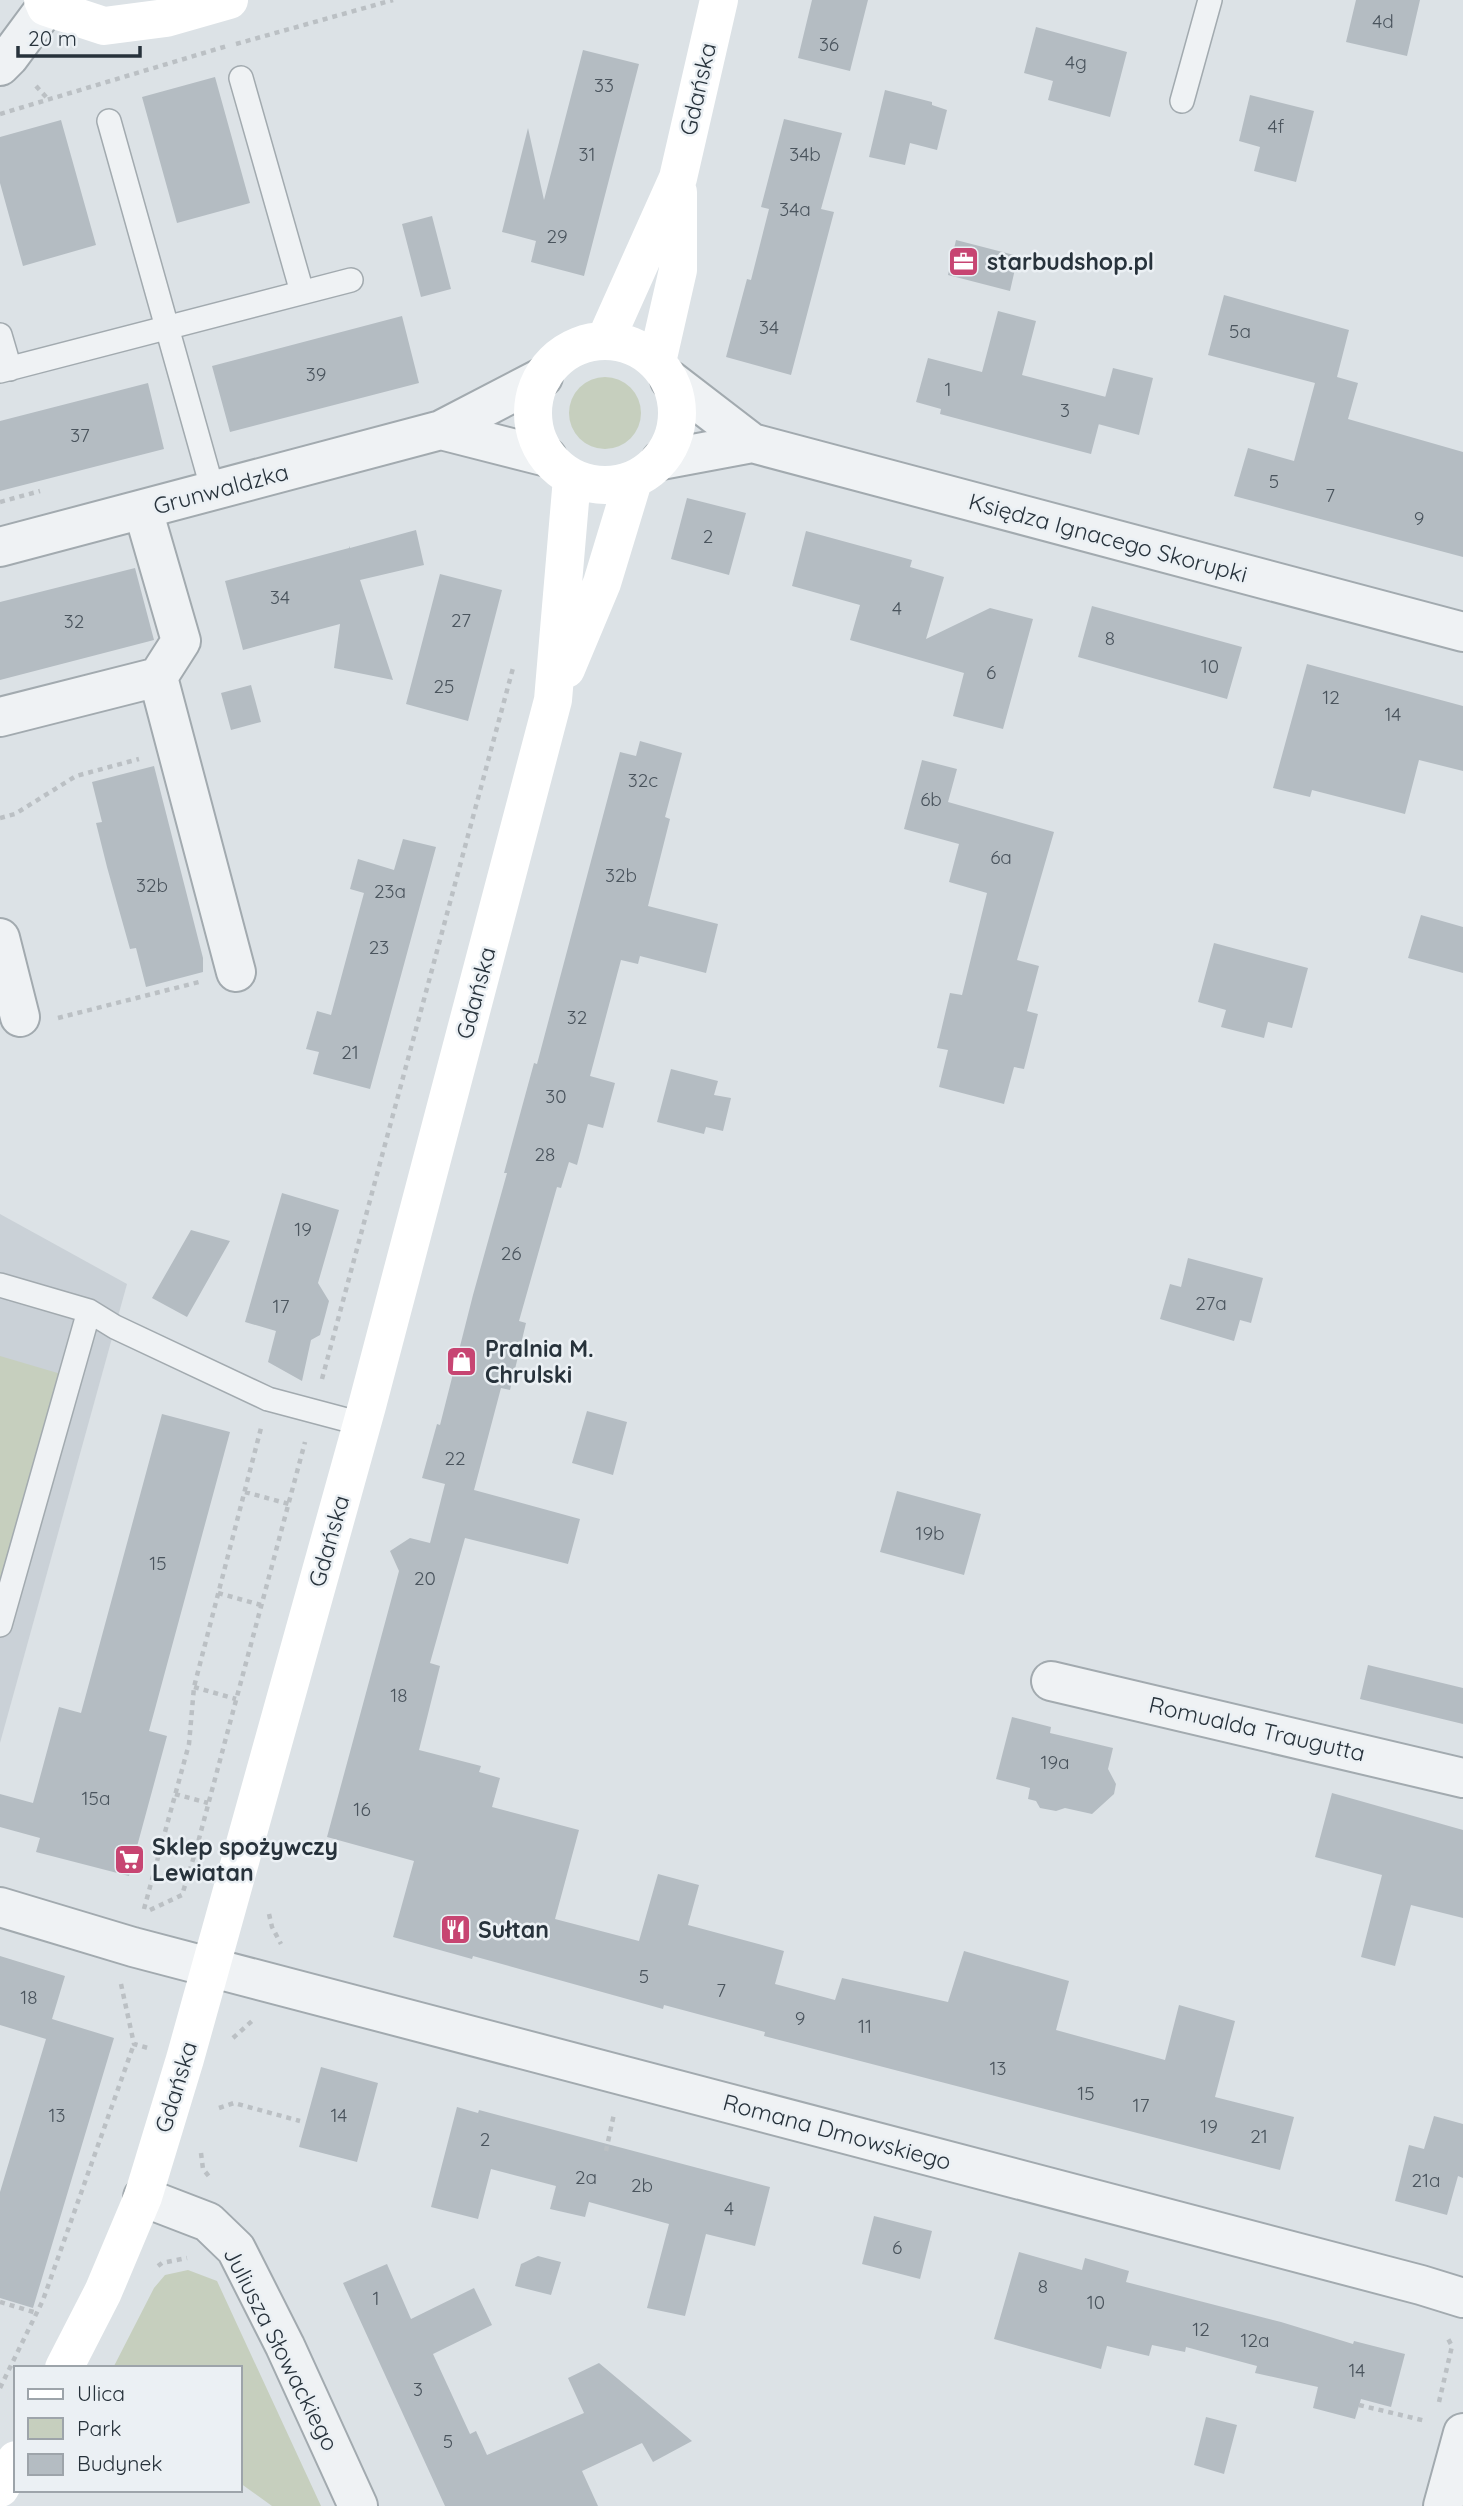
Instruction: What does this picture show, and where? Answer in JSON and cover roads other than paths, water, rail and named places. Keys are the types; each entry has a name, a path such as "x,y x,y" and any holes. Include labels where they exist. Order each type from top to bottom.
{"main road":[{"path":"44,3 104,26 166,18 229,0"},
{"name":"Gdańska","path":"605,341 678,178 719,0"},
{"name":"Gdańska","path":"664,371 678,270 678,178"},
{"path":"605,341 633,346 664,371 677,400 678,421 672,442 647,470 602,486 559,467 537,438 533,418 535,396 543,377 558,358 580,345 605,341"},
{"name":"Gdańska","path":"553,700 559,467"},
{"name":"Gdańska","path":"65,2366 103,2292 143,2197 211,1968 362,1424 553,700 647,470"},
{"path":"0,2488 14,2464"}],"street":[{"path":"0,66 9,57 44,3"},
{"name":"Księdza Ignacego Skorupki","path":"664,371 752,443 1463,632"},
{"name":"Grunwaldzka","path":"0,547 441,430 543,377"},
{"name":"Grunwaldzka","path":"441,430 559,467"},
{"name":"Księdza Ignacego Skorupki","path":"647,470 752,443"},
{"path":"0,717 158,677 181,641 143,510"},
{"path":"158,677 236,972"},
{"path":"0,938 35,1018"},
{"name":"Romualda Traugutta","path":"1051,1681 1463,1777"},
{"name":"Romana Dmowskiego","path":"0,1907 211,1968 1191,2224 1453,2314"},
{"name":"Juliusza Słowackiego","path":"143,2197 208,2222 236,2249 285,2346 358,2506"},
{"path":"1443,2506 1450,2422"}],"lane":[{"path":"1182,100 1210,0"},
{"path":"241,78 302,292"},
{"path":"109,121 213,491"},
{"path":"0,335 5,370 351,280"},
{"path":"0,1285 89,1311 115,1327 268,1399 362,1424"},
{"path":"0,1625 89,1311"}],"place":[{"name":"starbudshop.pl","path":"964,262"},
{"name":"Pralnia M. Chrulski","path":"462,1362"},
{"name":"Sklep spożywczy Lewiatan","path":"129,1860"},
{"name":"Sułtan","path":"455,1930"}]}
